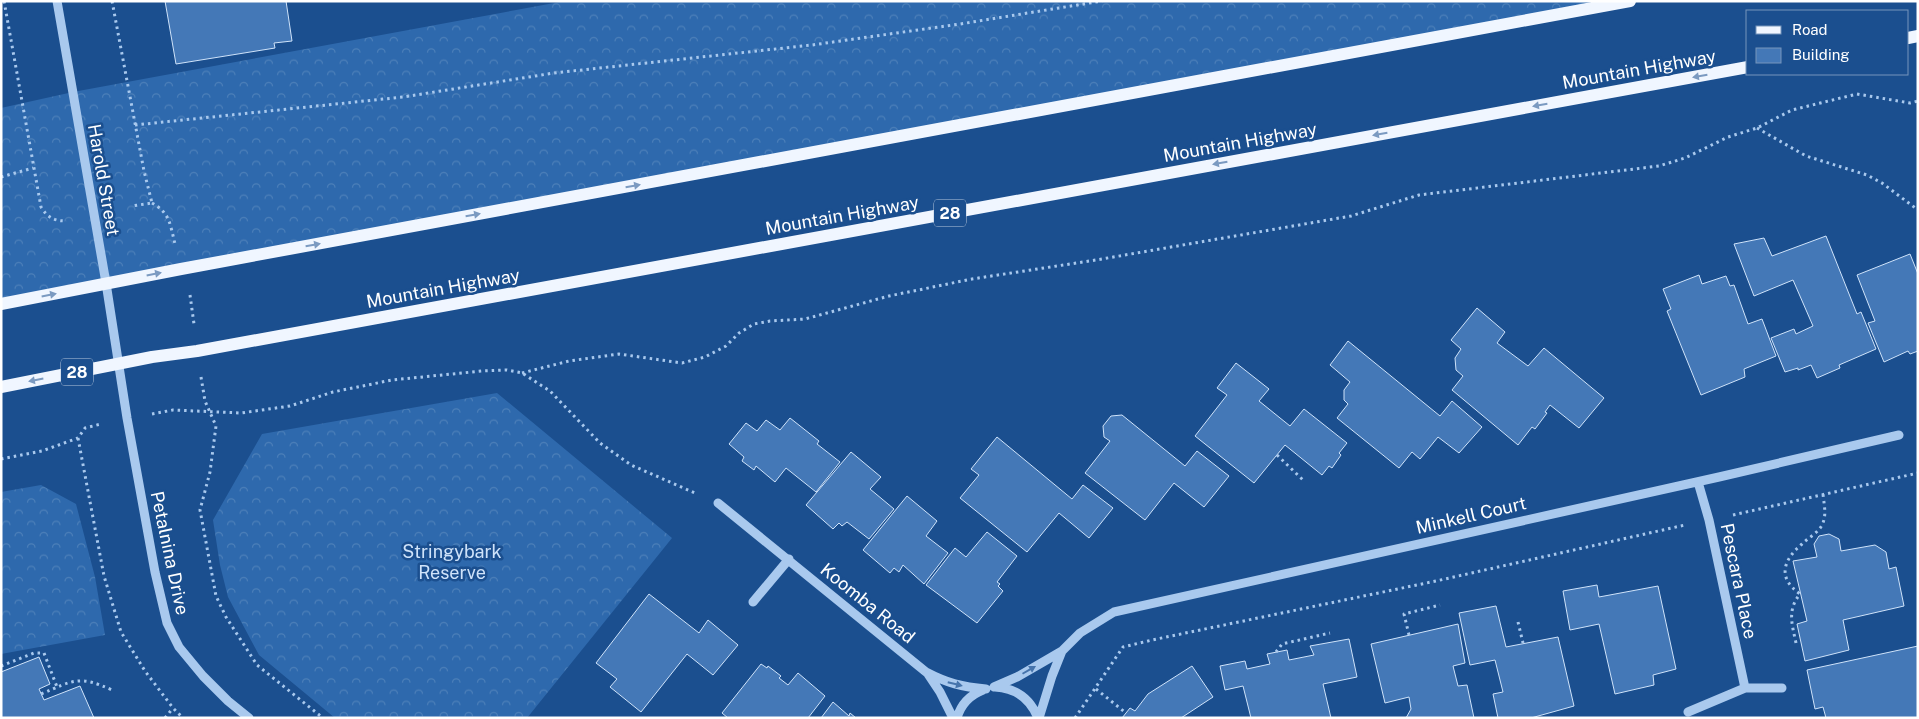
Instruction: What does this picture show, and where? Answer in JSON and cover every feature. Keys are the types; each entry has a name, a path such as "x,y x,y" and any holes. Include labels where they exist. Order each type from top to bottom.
{"main road":[{"path":"1,304 1630,1"},
{"name":"Mountain Highway","path":"1,387 1746,67"}],"street":[{"name":"Harold Street","path":"57,1 106,283 118,365"},
{"name":"Petalnina Drive","path":"118,365 155,572 167,623 179,647 203,676 228,701 249,718"},
{"name":"Minkell Court","path":"957,718 965,701 975,693 1017,677 1062,651 1080,633 1114,612 1698,482 1899,435"},
{"name":"Pescara Place","path":"1698,482 1709,520 1745,688"},
{"name":"Koomba Road","path":"718,503 926,672 948,683 969,688 1006,688 1017,692 1027,699 1038,718"},
{"path":"753,602 789,559"},
{"name":"Minkell Court","path":"1038,718 1062,651"},
{"name":"Koomba Road","path":"926,672 940,692 953,718"},
{"path":"1688,712 1745,688 1782,688"}],"path":[{"path":"4,1 41,208 47,216 55,221 67,221"},
{"path":"112,1 135,125 152,203"},
{"path":"135,125 403,97 554,74 803,46 940,27 1102,1"},
{"path":"522,373 569,361 619,354 682,363 705,357 726,346 739,333 754,324 805,319 889,296 972,279 1096,260 1351,216 1419,195 1659,166 1685,158 1728,137 1758,128 1792,110 1857,94 1910,103 1918,101"},
{"path":"1758,128 1806,156 1875,179 1918,210"},
{"path":"1,177 33,168"},
{"path":"132,206 152,203 164,211 169,218 181,269 192,302 205,401 216,426 210,472 200,510 216,596 226,618 257,665 323,718"},
{"path":"209,413 241,413 290,406 333,392 392,380 507,370 522,373 550,391 600,443 631,465 718,503"},
{"path":"78,438 104,576 121,632 140,663 173,708 183,718"},
{"path":"1276,455 1303,480"},
{"path":"1075,718 1123,647 1436,581 1918,473"},
{"path":"1796,643 1791,610 1800,594 1787,581 1784,572 1792,555 1822,526 1825,508 1823,494"},
{"path":"1409,635 1404,614 1440,605"},
{"path":"1518,622 1523,643"},
{"path":"1276,652 1282,644 1330,633"},
{"path":"1,666 34,653 44,653 57,687"},
{"path":"41,694 79,679 112,690"},
{"path":"1096,689 1126,713"},
{"path":"165,718 173,708"}],"green space":[{"path":"565,1 1630,1 1,304 1,108 73,92"},
{"name":"Stringybark Reserve","path":"497,393 672,538 527,718 335,718 259,655 228,597 220,565 213,520 262,434"},
{"path":"41,485 76,504 95,577 105,635 1,654 1,492"}],"building":[{"path":"165,1 286,1 292,41 274,43 275,48 176,64"},
{"path":"1826,236 1857,314 1861,312 1876,349 1839,365 1840,368 1817,378 1811,365 1785,372 1771,338 1794,329 1796,334 1813,326 1793,280 1754,296 1734,244 1764,238 1772,256"},
{"path":"1910,254 1918,274 1918,351 1910,354 1908,351 1884,362 1868,323 1875,321 1857,275"},
{"path":"1699,275 1702,284 1726,276 1730,286 1734,285 1748,324 1762,319 1776,356 1744,369 1745,377 1701,395 1667,311 1671,309 1663,289"},
{"path":"1477,308 1505,332 1497,343 1528,366 1544,348 1604,398 1579,428 1550,405 1545,412 1547,413 1535,429 1532,427 1518,445 1452,390 1463,376 1456,370 1455,358 1461,349 1451,340"},
{"path":"1348,341 1440,416 1452,401 1482,427 1459,453 1438,437 1420,459 1412,452 1399,468 1337,418 1348,404 1344,400 1344,390 1350,382 1330,365"},
{"path":"1236,363 1269,389 1259,401 1290,426 1304,409 1347,443 1339,453 1341,455 1332,468 1329,466 1322,475 1285,445 1254,483 1195,436 1227,395 1217,388"},
{"path":"1122,415 1185,466 1197,451 1229,476 1204,507 1174,483 1145,520 1085,473 1110,441 1104,437 1103,426 1111,416"},
{"path":"790,418 819,441 817,444 840,462 816,492 786,468 775,482 756,466 754,470 742,461 744,457 729,444 746,423 757,431 766,420 780,430"},
{"path":"997,437 1072,499 1083,485 1113,508 1089,538 1059,513 1027,552 960,498 979,475 971,469"},
{"path":"851,452 881,477 870,489 894,509 869,539 847,522 842,526 839,523 833,529 806,505"},
{"path":"907,496 937,521 926,536 948,553 924,584 903,565 899,572 894,568 890,573 863,550"},
{"path":"987,532 1017,556 997,582 1003,591 977,623 926,585 955,548 966,557"},
{"path":"1829,534 1839,539 1841,551 1875,545 1886,552 1889,569 1896,567 1904,606 1843,620 1849,650 1805,661 1797,624 1807,621 1793,561 1817,557 1814,544 1819,536"},
{"path":"1597,585 1599,597 1658,586 1676,669 1653,675 1654,685 1615,694 1599,624 1570,630 1563,591"},
{"path":"649,594 699,633 708,620 738,645 713,675 687,654 641,712 610,687 617,679 596,663"},
{"path":"1496,606 1506,647 1558,637 1574,706 1531,718 1498,718 1493,694 1503,692 1495,660 1470,665 1459,613"},
{"path":"1458,624 1465,663 1453,666 1458,686 1467,685 1474,718 1406,718 1411,709 1409,697 1385,703 1371,644"},
{"path":"1349,639 1357,677 1323,684 1331,718 1251,718 1243,686 1225,690 1220,666 1245,661 1247,669 1270,664 1267,654 1287,650 1289,660 1314,655 1310,646"},
{"path":"1918,646 1918,718 1826,718 1823,707 1815,709 1807,670"},
{"path":"39,657 50,684 39,689 44,700 80,686 94,718 1,718 1,672"},
{"path":"761,664 767,668 768,666 781,676 779,678 788,685 798,673 825,696 808,718 728,718 722,713"},
{"path":"1192,666 1213,697 1181,718 1122,718 1130,708 1135,711 1148,694"},
{"path":"833,702 849,716 850,713 856,718 821,718"}]}
